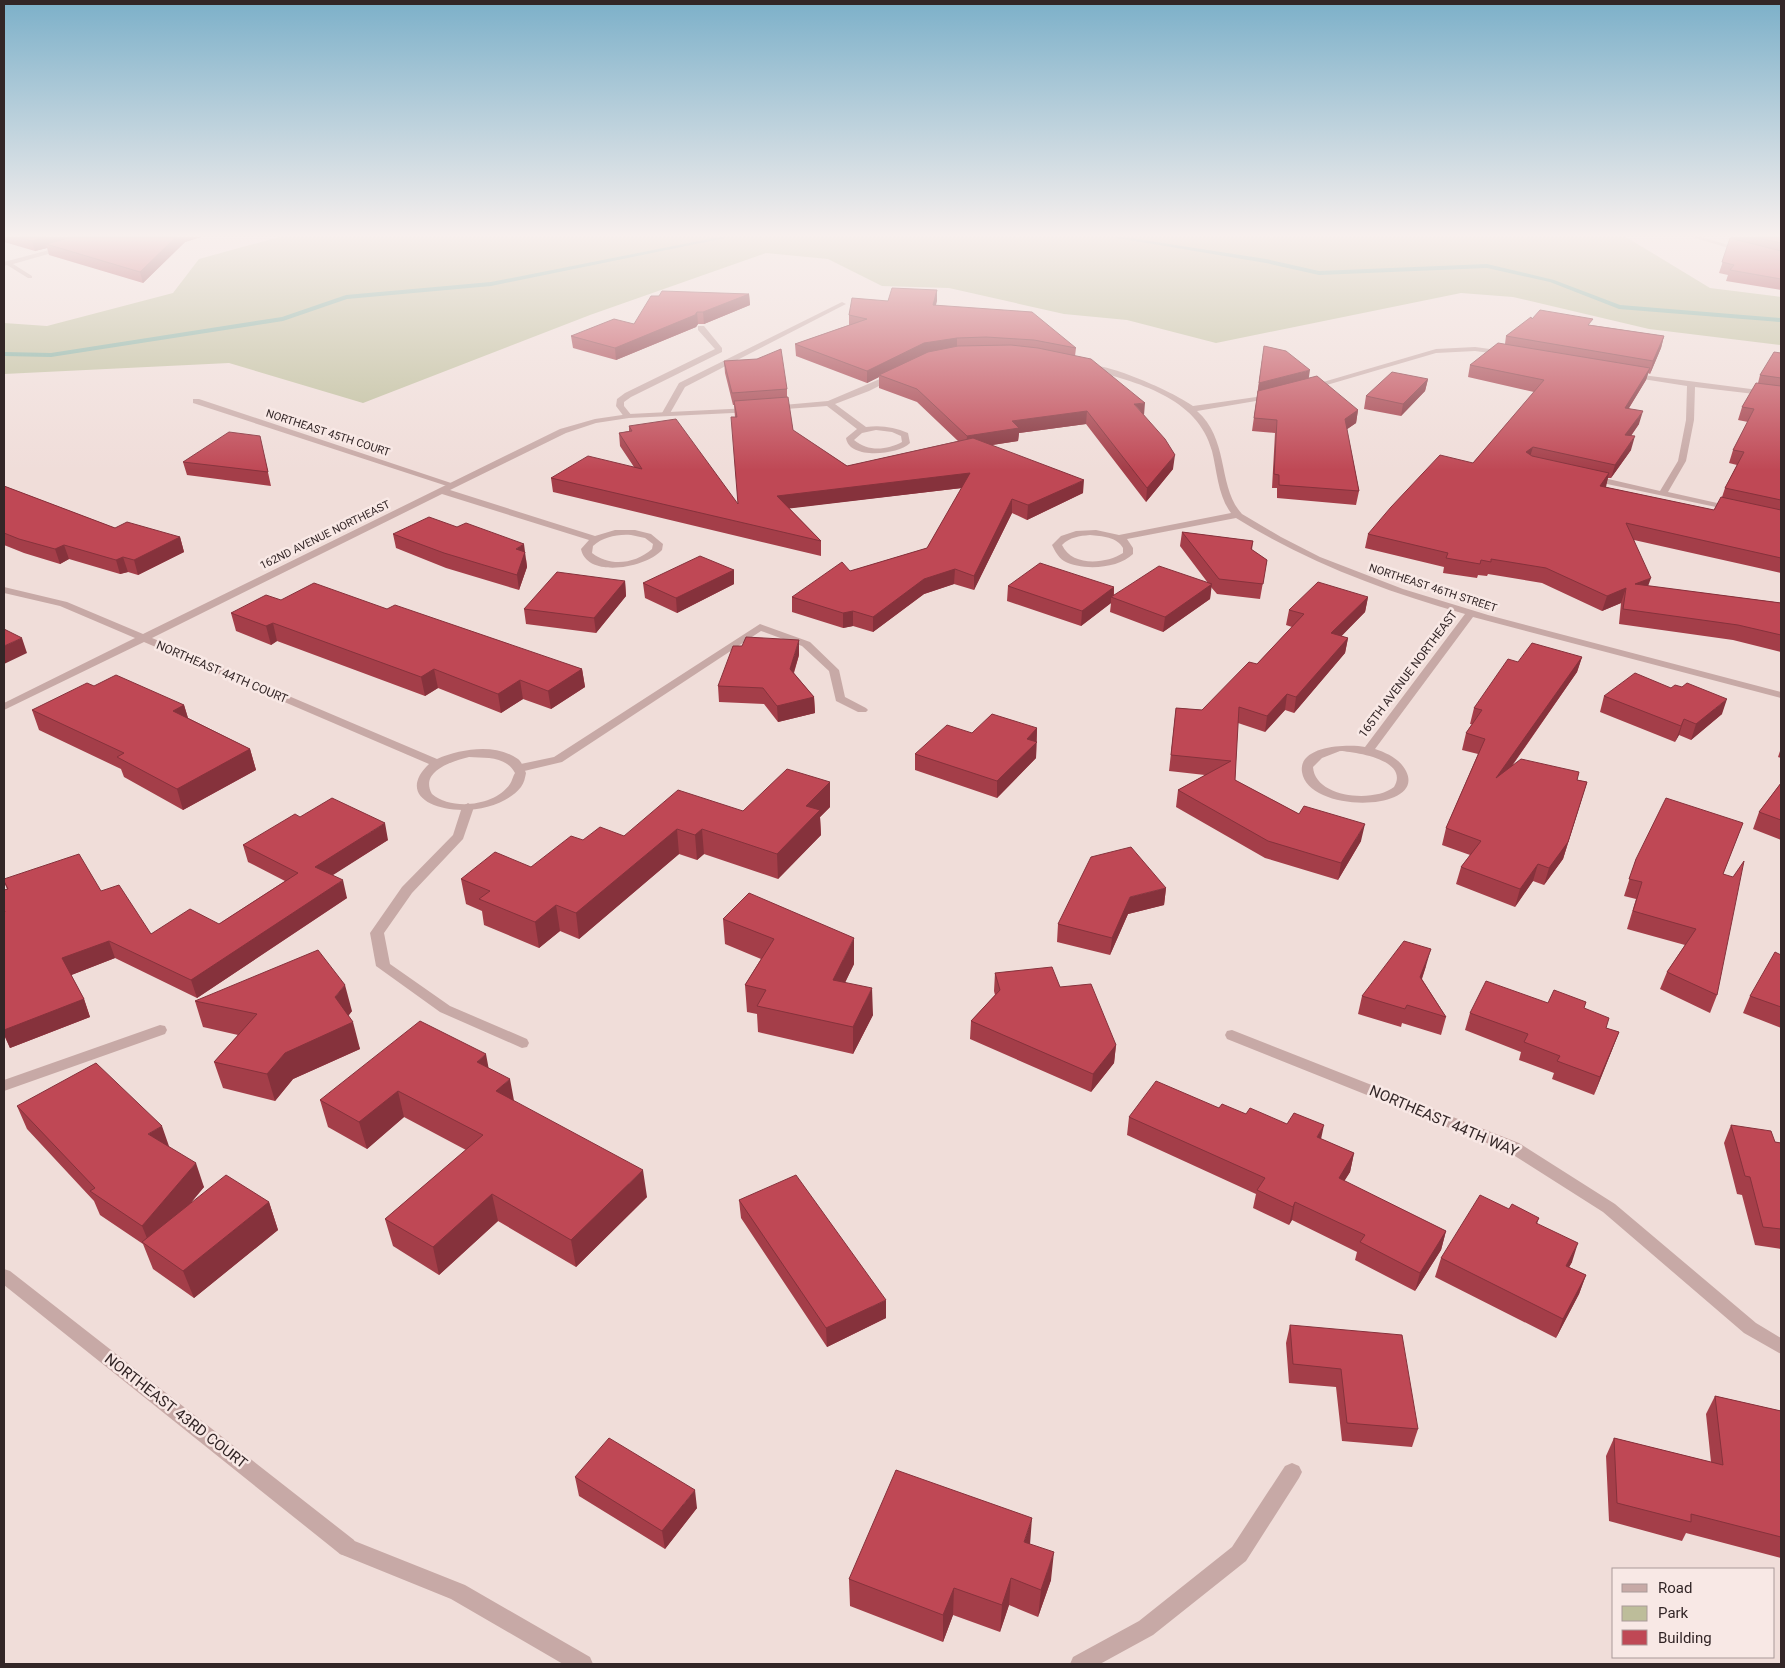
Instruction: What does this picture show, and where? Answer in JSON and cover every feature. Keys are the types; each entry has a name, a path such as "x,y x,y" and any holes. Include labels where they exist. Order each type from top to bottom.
{"street":[{"path":"666,413 682,385 821,315"},
{"path":"628,416 620,406 620,401 628,395 719,350 701,328"},
{"path":"1297,390 1436,351 1459,349 1512,354"},
{"path":"1085,366 1118,375 1152,388 1192,409 1210,430 1220,459 1226,496 1236,515 1118,538 1102,533 1078,533 1068,536 1057,545 1058,550 1063,556 1072,560 1088,564 1105,564 1123,558 1128,554 1127,544 1118,538"},
{"path":"666,413 761,409 829,403 866,390 904,370"},
{"path":"1625,374 1781,395"},
{"path":"1663,494 1682,460 1690,420 1691,384"},
{"path":"1192,409 1288,393"},
{"name":"NORTHEAST 45TH COURT","path":"196,402 453,485"},
{"path":"829,403 864,430 876,428 894,430 905,436 907,439 906,443 895,449 867,450 853,445 850,441 853,434 864,430"},
{"name":"162ND AVENUE NORTHEAST","path":"4,707 563,431 595,421 666,413"},
{"path":"1577,475 1745,512"},
{"path":"442,491 595,539 614,533 638,533 655,540 658,544 658,550 653,555 638,561 610,564 591,559 587,554 586,549 595,539"},
{"name":"NORTHEAST 46TH STREET","path":"1236,515 1308,554 1369,580 1470,614 1781,695"},
{"name":"NORTHEAST 44TH COURT","path":"4,590 63,604 438,764"},
{"name":"165TH AVENUE NORTHEAST","path":"1368,751 1470,614"},
{"path":"520,768 558,760 760,627 806,644 834,670 840,699 862,710"},
{"path":"1340,748 1368,751 1385,757 1395,764 1402,773 1403,781 1400,789 1391,795 1364,800 1340,796 1319,786 1311,778 1307,770 1309,761 1326,750 1340,748"},
{"path":"468,753 500,755 512,760 520,768 521,776 518,784 510,793 498,800 468,807 439,804 428,798 422,791 422,782 427,772 452,757 468,753"},
{"path":"468,807 459,836 406,890 377,933 383,966 445,1009 522,1043"},
{"path":"4,1086 160,1030"},
{"name":"NORTHEAST 44TH WAY","path":"1232,1035 1513,1147 1609,1208 1750,1328 1781,1347"},
{"name":"NORTHEAST 43RD COURT","path":"4,1276 348,1547 458,1592 583,1664"},
{"path":"1080,1664 1146,1628 1239,1554 1292,1472"}],"green space":[{"path":"90,315 590,315 363,403 229,363 4,374 4,323 47,326"},
{"path":"1073,315 1354,315 1216,343 1127,320"},
{"path":"1589,315 1781,315 1781,345 1649,329"}],"building":[{"path":"640,315 695,315 615,348 571,336 614,319 634,324"},
{"path":"849,315 1035,315 1076,348 1034,340 986,337 957,338 924,343 867,371 795,344 867,319"},
{"path":"1536,315 1569,315 1593,319 1588,325 1664,336 1653,361 1506,336 1531,317 1532,319"},
{"path":"1498,343 1650,368 1625,408 1643,411 1625,435 1635,436 1615,465 1533,447 1526,452 1532,456 1609,473 1600,486 1714,510 1721,497 1781,510 1781,558 1626,523 1651,578 1635,584 1781,603 1781,635 1738,625 1623,609 1626,588 1607,596 1546,568 1491,559 1491,562 1481,560 1480,564 1446,558 1448,553 1368,534 1440,455 1473,463 1544,380 1470,365"},
{"path":"1011,345 1038,348 1091,359 1145,403 1134,404 1165,439 1175,455 1147,488 1087,411 1012,421 1019,428 967,436 917,389 879,375 928,352 958,346"},
{"path":"1264,346 1286,351 1310,370 1259,383"},
{"path":"781,349 787,389 732,393 724,361 757,359"},
{"path":"1774,352 1781,353 1781,378 1760,375"},
{"path":"1392,372 1428,379 1403,404 1366,396"},
{"path":"1317,376 1358,410 1345,419 1359,491 1279,485 1279,475 1274,474 1277,420 1254,418 1258,391"},
{"path":"1756,383 1781,386 1781,500 1725,488 1744,452 1733,450 1754,409 1742,407"},
{"path":"788,397 793,430 847,466 973,438 1084,480 1028,505 1012,499 974,576 955,569 924,579 873,617 853,611 843,613 792,597 842,562 850,571 927,548 970,473 777,496 821,541 551,478 588,456 642,469 619,433 632,431 629,426 676,419 738,504 731,417 737,417 734,401"},
{"path":"229,432 260,436 268,472 183,462"},
{"path":"4,486 115,528 127,522 180,537 134,560 123,557 116,560 64,545 55,549 19,539 4,533"},
{"path":"429,517 457,527 466,523 524,544 516,549 525,552 517,575 444,553 393,534"},
{"path":"1182,532 1253,541 1251,549 1267,560 1263,584 1219,579"},
{"path":"700,556 734,570 676,598 643,583"},
{"path":"1040,563 1114,587 1082,611 1008,586"},
{"path":"1159,566 1212,584 1165,617 1111,597"},
{"path":"557,572 625,581 594,618 524,609"},
{"path":"1318,582 1368,597 1331,633 1348,638 1296,697 1287,694 1267,716 1239,707 1235,780 1299,814 1304,806 1365,824 1341,863 1268,841 1178,790 1231,761 1171,755 1176,708 1202,710 1249,662 1257,664 1304,614 1289,610"},
{"path":"314,583 387,609 395,605 582,669 548,691 520,680 498,694 434,669 421,677 273,623 266,626 231,613 266,595 281,600"},
{"path":"4,629 22,638 4,646"},
{"path":"746,637 799,640 790,669 814,697 777,706 763,688 718,686 733,646 742,646"},
{"path":"1532,643 1582,657 1496,778 1521,759 1579,772 1577,780 1587,782 1568,842 1549,868 1538,864 1520,889 1461,867 1481,841 1446,828 1485,739 1466,733 1482,710 1474,708 1508,659 1518,662"},
{"path":"1635,673 1671,688 1675,685 1682,687 1687,683 1727,699 1696,724 1684,719 1681,726 1604,696"},
{"path":"116,675 184,705 173,711 250,749 177,789 117,757 124,753 32,710 87,683 94,686"},
{"path":"992,714 1037,728 1027,739 1037,742 997,781 915,754 947,725 972,733"},
{"path":"787,769 830,782 806,806 820,810 777,854 702,829 695,835 677,829 576,913 556,905 535,922 479,899 490,891 461,879 495,852 531,867 571,836 583,840 600,827 624,836 678,790 743,811"},
{"path":"1781,783 1781,820 1759,812"},
{"path":"332,798 385,823 315,867 343,880 191,980 109,941 62,958 84,999 4,1030 4,890 8,889 4,879 79,854 101,891 119,885 151,934 190,909 219,924 298,873 243,845 295,814 300,817"},
{"path":"1666,798 1743,823 1723,874 1733,877 1744,861 1717,995 1667,972 1696,929 1633,911 1642,882 1629,879 1636,859"},
{"path":"1131,847 1166,888 1130,897 1112,938 1058,924 1091,857"},
{"path":"749,893 854,938 833,980 872,988 853,1027 757,1006 766,990 745,985 774,939 723,919"},
{"path":"1404,941 1431,949 1420,977 1446,1017 1407,1005 1405,1009 1362,996"},
{"path":"318,950 345,985 335,997 353,1022 285,1053 267,1074 214,1062 257,1014 195,1001"},
{"path":"1775,952 1781,955 1781,1007 1750,996"},
{"path":"1052,967 1060,987 1091,984 1116,1045 1093,1074 971,1021 1000,990 995,973"},
{"path":"1486,981 1548,1003 1554,990 1586,1002 1584,1008 1609,1018 1606,1028 1619,1032 1600,1077 1557,1061 1560,1056 1524,1042 1528,1034 1470,1013"},
{"path":"420,1021 486,1054 477,1062 510,1079 496,1091 643,1170 571,1240 492,1194 433,1247 385,1219 483,1135 398,1091 359,1122 320,1100"},
{"path":"96,1063 162,1126 148,1134 196,1163 142,1226 90,1191 95,1188 17,1106"},
{"path":"1156,1081 1219,1108 1222,1104 1246,1114 1250,1108 1287,1124 1294,1113 1324,1125 1317,1137 1354,1153 1339,1178 1446,1231 1420,1273 1360,1242 1365,1235 1295,1202 1293,1207 1257,1190 1265,1178 1129,1117"},
{"path":"1731,1125 1771,1131 1775,1142 1781,1143 1781,1229 1763,1227 1750,1177 1745,1176"},
{"path":"226,1175 269,1202 183,1271 142,1242"},
{"path":"796,1175 886,1300 826,1328 739,1200"},
{"path":"1480,1195 1509,1209 1512,1204 1539,1218 1536,1223 1578,1243 1566,1266 1586,1275 1563,1319 1441,1258"},
{"path":"1290,1325 1402,1335 1418,1429 1347,1423 1341,1369 1293,1364"},
{"path":"1715,1396 1781,1411 1781,1537 1691,1514 1691,1522 1617,1503 1614,1438 1723,1465"},
{"path":"609,1438 695,1490 662,1531 575,1477"},
{"path":"896,1470 1032,1518 1024,1542 1054,1552 1041,1590 1011,1578 1002,1605 954,1588 943,1615 849,1579"}],"waterway":[{"path":"4,354 51,355 283,319 295,315"},
{"path":"1717,315 1781,320"}]}
